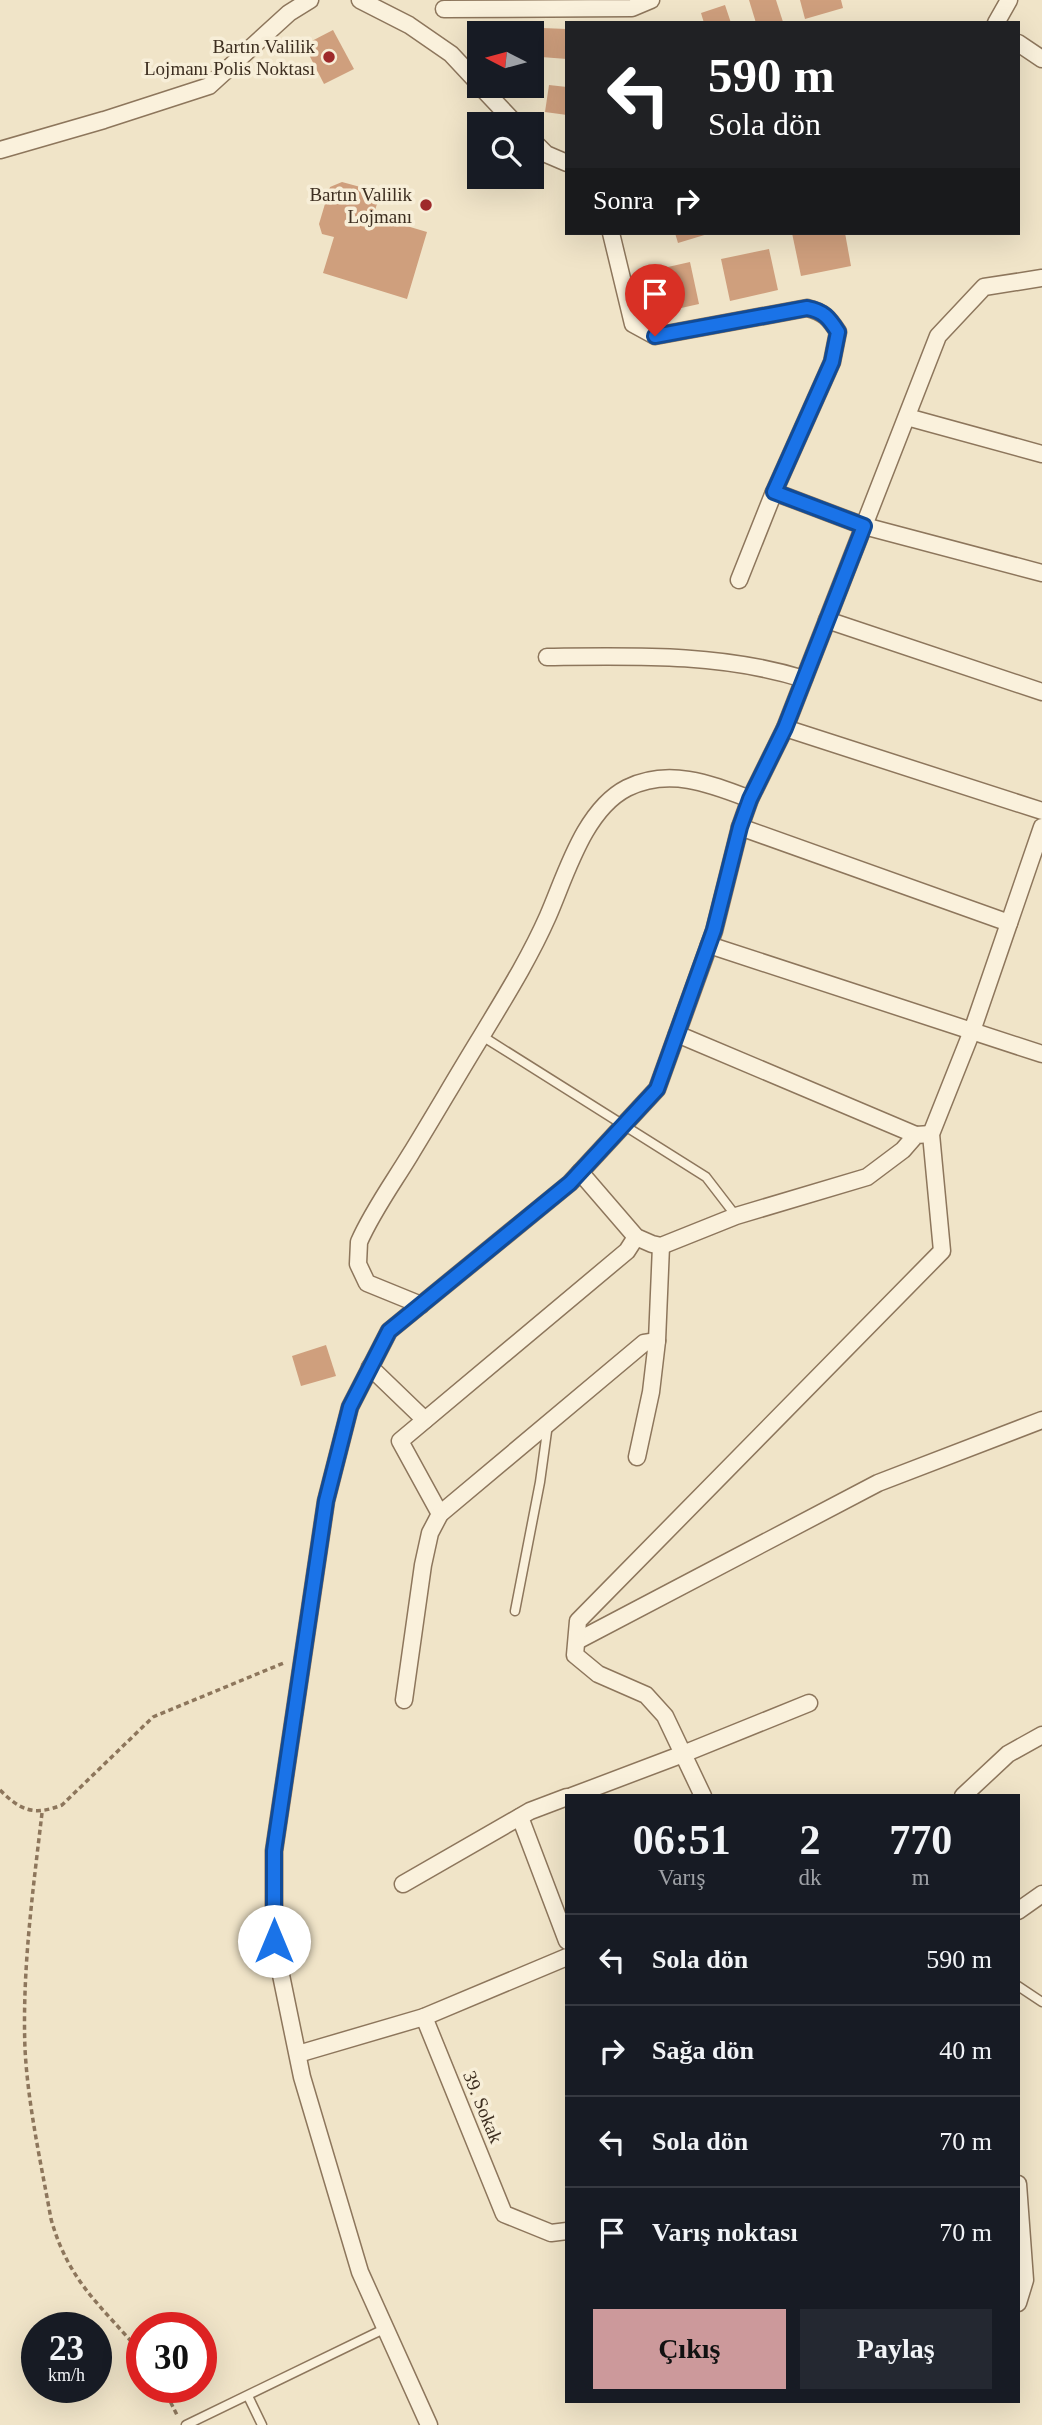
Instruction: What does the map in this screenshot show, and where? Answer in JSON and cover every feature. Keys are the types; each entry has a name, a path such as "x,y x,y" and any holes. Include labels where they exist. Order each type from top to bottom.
{"street":[{"path":"0,150 209,86 289,13 310,0"},
{"path":"360,0 409,25 451,54 467,72"},
{"path":"444,9 604,12 632,8 651,0"},
{"path":"997,21 1009,0"},
{"path":"1020,44 1042,60"},
{"path":"491,98 505,112"},
{"path":"544,152 565,162"},
{"path":"612,235 634,324 655,336 807,308 818,310 828,317 838,332 832,362 738,580"},
{"path":"429,2425 360,2272 302,2077 274,1941 274,1851 326,1501 350,1407 389,1331 570,1183 657,1089 709,945 750,799 785,728 938,336 984,287 1039,283"},
{"path":"907,417 1042,454"},
{"path":"774,492 864,526 1042,573"},
{"path":"827,620 1042,692"},
{"path":"547,657 647,656 712,660 774,670 804,679"},
{"path":"785,728 1042,811"},
{"path":"421,1305 367,1283 358,1264 359,1242 527,961 580,839 613,799 625,789 637,784 677,778 709,783 750,799"},
{"path":"740,827 1009,923"},
{"path":"580,1172 636,1237 661,1246 736,1216 867,1177 924,1134 972,1031 1040,839"},
{"path":"709,945 1042,1054"},
{"path":"677,1034 924,1134"},
{"path":"702,1794 665,1716 646,1695 598,1674 575,1655 578,1621 942,1251 924,1134"},
{"path":"440,1514 400,1441 627,1251 636,1237"},
{"path":"637,1457 652,1392 661,1246"},
{"path":"404,1700 423,1565 430,1533 440,1514 644,1343 657,1341"},
{"path":"370,1367 425,1420"},
{"path":"577,1641 878,1483 1042,1420"},
{"path":"577,1794 808,1703"},
{"path":"965,1794 1008,1754 1042,1735"},
{"path":"403,1884 520,1817 565,1798"},
{"path":"520,1817 565,1936"},
{"path":"1020,1910 1042,1894"},
{"path":"298,2054 424,2017 565,1958"},
{"name":"39. Sokak","path":"424,2017 504,2214 551,2233 565,2231"},
{"path":"1020,2211 1025,2280 1020,2296"}],"lane":[{"path":"482,1036 706,1177 736,1216"},
{"path":"515,1611 540,1482 548,1424"},
{"path":"1020,1987 1042,2002"},
{"path":"183,2425 386,2329"},
{"path":"248,2396 262,2425"}],"path":[{"path":"0,1790 6,1797 31,1811 42,1813 62,1805 153,1717 284,1664 305,1648"},
{"path":"42,1813 26,1973 25,2050 28,2085 51,2219 57,2239 73,2274 126,2336"},
{"path":"171,2403 183,2425"}],"building":[{"path":"749,0 776,0 783,21 755,21"},
{"path":"800,0 841,0 843,8 805,19"},
{"path":"725,5 730,21 703,21 701,13"},
{"path":"544,28 565,29 565,59 544,57"},
{"name":"Bartın Valilik Lojmanı Polis Noktası","path":"333,30 354,69 324,84 304,45"},
{"path":"549,85 565,87 565,115 545,112"},
{"name":"Bartın Valilik Lojmanı","path":"342,182 375,191 378,201 373,216 427,232 407,299 323,273 334,237 322,234 319,224 330,187"},
{"path":"676,235 704,235 678,243"},
{"path":"792,235 845,235 851,266 801,276"},
{"path":"769,249 778,290 730,301 721,259"},
{"path":"690,262 699,304 650,315 641,273"},
{"path":"326,1345 336,1376 301,1386 292,1356"}],"place":[{"name":"Bartın Valilik Lojmanı Polis Noktası","path":"329,57"},
{"name":"Bartın Valilik Lojmanı","path":"426,205"}],"route":[{"path":"274,1941 274,1851 326,1501 350,1407 389,1331 570,1183 657,1089 714,930 740,827 750,799 785,728 864,526 774,492 832,362 838,332 828,317 818,310 807,308 655,336"}]}
